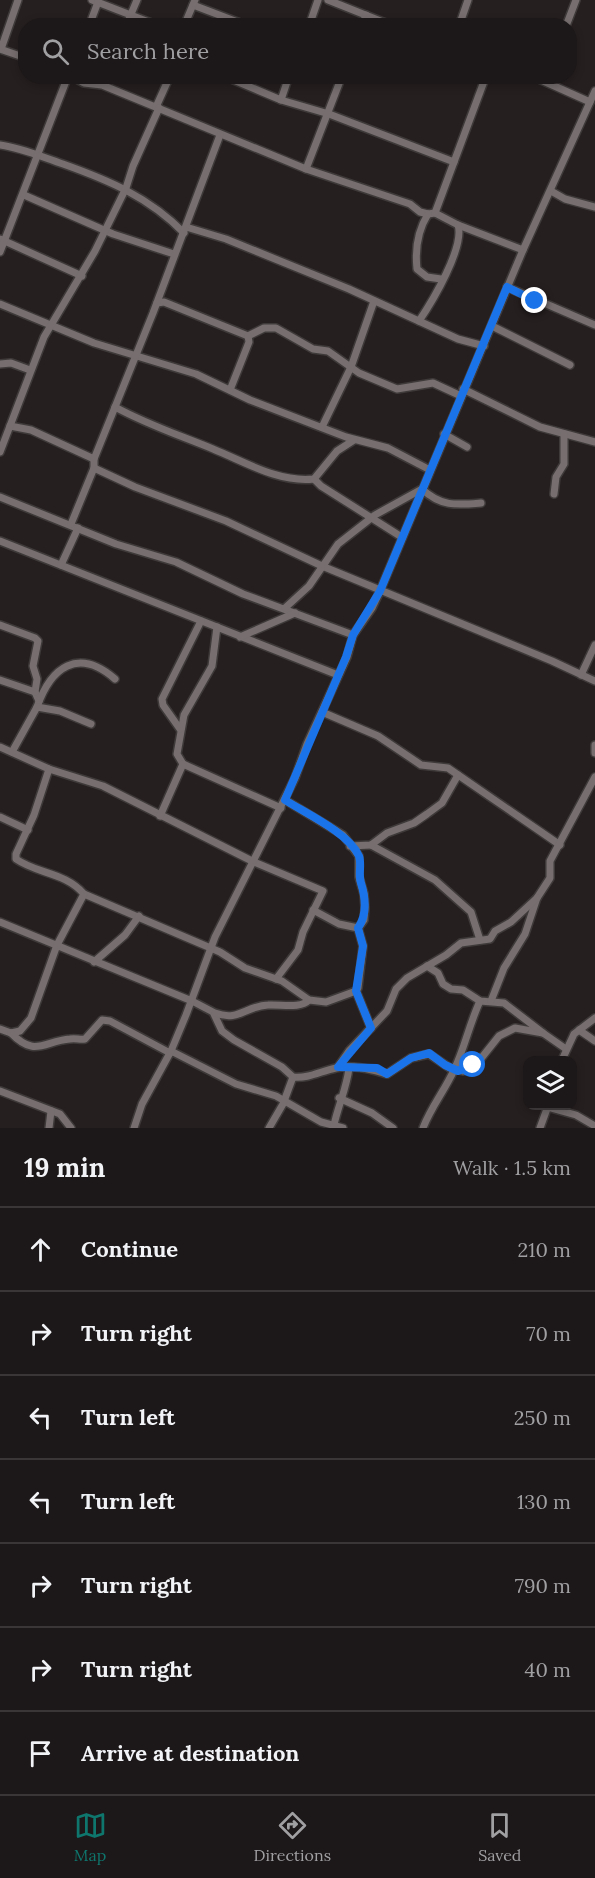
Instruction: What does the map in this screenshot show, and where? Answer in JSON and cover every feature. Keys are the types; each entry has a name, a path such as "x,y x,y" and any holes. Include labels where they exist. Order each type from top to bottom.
{"street":[{"path":"18,0 1,49 18,55"},
{"path":"130,18 137,0"},
{"path":"312,18 318,0"},
{"path":"328,0 373,18"},
{"path":"462,18 468,0"},
{"path":"569,18 576,0"},
{"path":"91,18 95,1 139,18"},
{"path":"187,18 194,2 230,18"},
{"path":"0,252 2,240 24,195 66,84"},
{"path":"93,84 102,85 220,135 410,204 523,250"},
{"path":"0,450 30,370 52,324 82,276 126,188 167,84"},
{"path":"243,84 281,100 329,114 454,162"},
{"path":"281,100 286,84"},
{"path":"306,168 339,84"},
{"path":"441,279 427,276 417,269 418,241 422,225 432,213 454,162 483,84"},
{"path":"553,84 590,102"},
{"path":"134,1128 142,1104 170,1052 212,950 285,800 353,635 380,591 400,537 484,346 507,287 595,91"},
{"path":"61,565 94,468 94,459 157,303 220,135"},
{"path":"0,145 38,155 126,188 185,230 226,239 458,339 484,346"},
{"path":"550,191 564,199 595,207"},
{"path":"24,195 104,229 174,254"},
{"path":"419,321 454,255 460,232 458,225"},
{"path":"2,240 82,276"},
{"path":"507,287 595,325"},
{"path":"322,427 351,368 374,301"},
{"path":"157,303 164,302 248,336 264,328 276,328 313,349 336,355 351,368 397,389 433,383 523,420 595,442"},
{"path":"0,304 94,343 196,374 354,440 373,442 430,470"},
{"path":"492,326 570,365"},
{"path":"230,390 249,342 248,336"},
{"path":"0,364 11,363 30,370"},
{"path":"115,407 172,436 212,449 267,472 303,480 314,479 370,519 400,537"},
{"path":"10,426 31,430 94,459"},
{"path":"444,434 467,447"},
{"path":"554,494 556,477 564,464 564,434"},
{"path":"314,479 337,451 354,440"},
{"path":"94,468 135,487 226,521 322,566 474,628 595,681"},
{"path":"422,489 434,500 450,506 482,503"},
{"path":"285,608 309,586 338,544 370,519 422,489"},
{"path":"0,497 116,544 176,562 243,594 353,635"},
{"path":"0,542 338,675"},
{"path":"240,638 295,613"},
{"path":"180,729 163,705 162,699 201,621"},
{"path":"0,625 38,641 33,666 37,679 35,692 38,704"},
{"path":"217,627 212,666 184,716 177,754 183,764 281,808"},
{"path":"581,675 595,645"},
{"path":"12,752 38,704 45,684 54,673 79,662 96,665 115,679"},
{"path":"0,680 35,692"},
{"path":"38,704 91,724"},
{"path":"322,712 378,736 421,765 448,768 560,846"},
{"path":"595,745 595,753"},
{"path":"0,747 49,769 95,783 254,862 323,891 298,950 276,979"},
{"path":"160,816 183,764"},
{"path":"49,769 16,859 77,885 84,894 228,956 245,968 276,979 309,1000 326,1002 356,991"},
{"path":"371,845 387,833 414,823 437,807 458,775"},
{"path":"338,1067 387,1011 396,988 413,974 461,943 490,939 495,931 511,922 537,898 550,878 550,861 595,777"},
{"path":"285,800 338,831 359,856 359,877 364,894 364,920 358,928"},
{"path":"0,817 28,830"},
{"path":"350,846 371,845 435,880 471,912 480,940"},
{"path":"11,1033 20,1031 31,1017 57,945 84,894"},
{"path":"491,1001 504,968 525,934 537,898"},
{"path":"313,910 339,924 358,928"},
{"path":"94,962 125,935 139,916"},
{"path":"0,922 94,962 140,978 213,1012 230,1017 254,1007 300,1005 309,1000"},
{"path":"358,928 363,946 356,991 371,1028"},
{"path":"427,966 438,973 443,984 451,989 463,990 480,1001 491,1001 509,1006 566,1049"},
{"path":"423,1128 455,1070 464,1047 465,1033 480,1001"},
{"path":"213,1012 227,1035 282,1067 293,1077 318,1074 338,1067 377,1068 387,1074 411,1058 429,1053 455,1070 463,1071 491,1048 499,1036 509,1030 514,1028 543,1033"},
{"path":"563,1056 579,1030 595,1018"},
{"path":"0,1029 11,1033 25,1044 42,1047 69,1039 85,1039 102,1020 110,1022 236,1084 267,1092 321,1122 343,1128"},
{"path":"579,1030 595,1041"},
{"path":"334,1125 339,1098 348,1081 349,1068"},
{"path":"269,1128 293,1077"},
{"path":"0,1091 67,1119 71,1128"},
{"path":"339,1098 372,1113 393,1128"},
{"path":"540,1128 546,1110"},
{"path":"560,1110 576,1115 595,1126"},
{"path":"49,1128 51,1111"}],"route":[{"path":"473,1065 468,1069 458,1071 429,1053 411,1058 392,1073 387,1074 377,1068 338,1067 349,1051 371,1028 356,991 359,982 360,953 363,946 358,928 364,920 365,908 359,877 359,856 338,831 285,800 346,657 353,635 372,608 380,591 400,537 463,389 484,346 507,287 535,301"}]}
